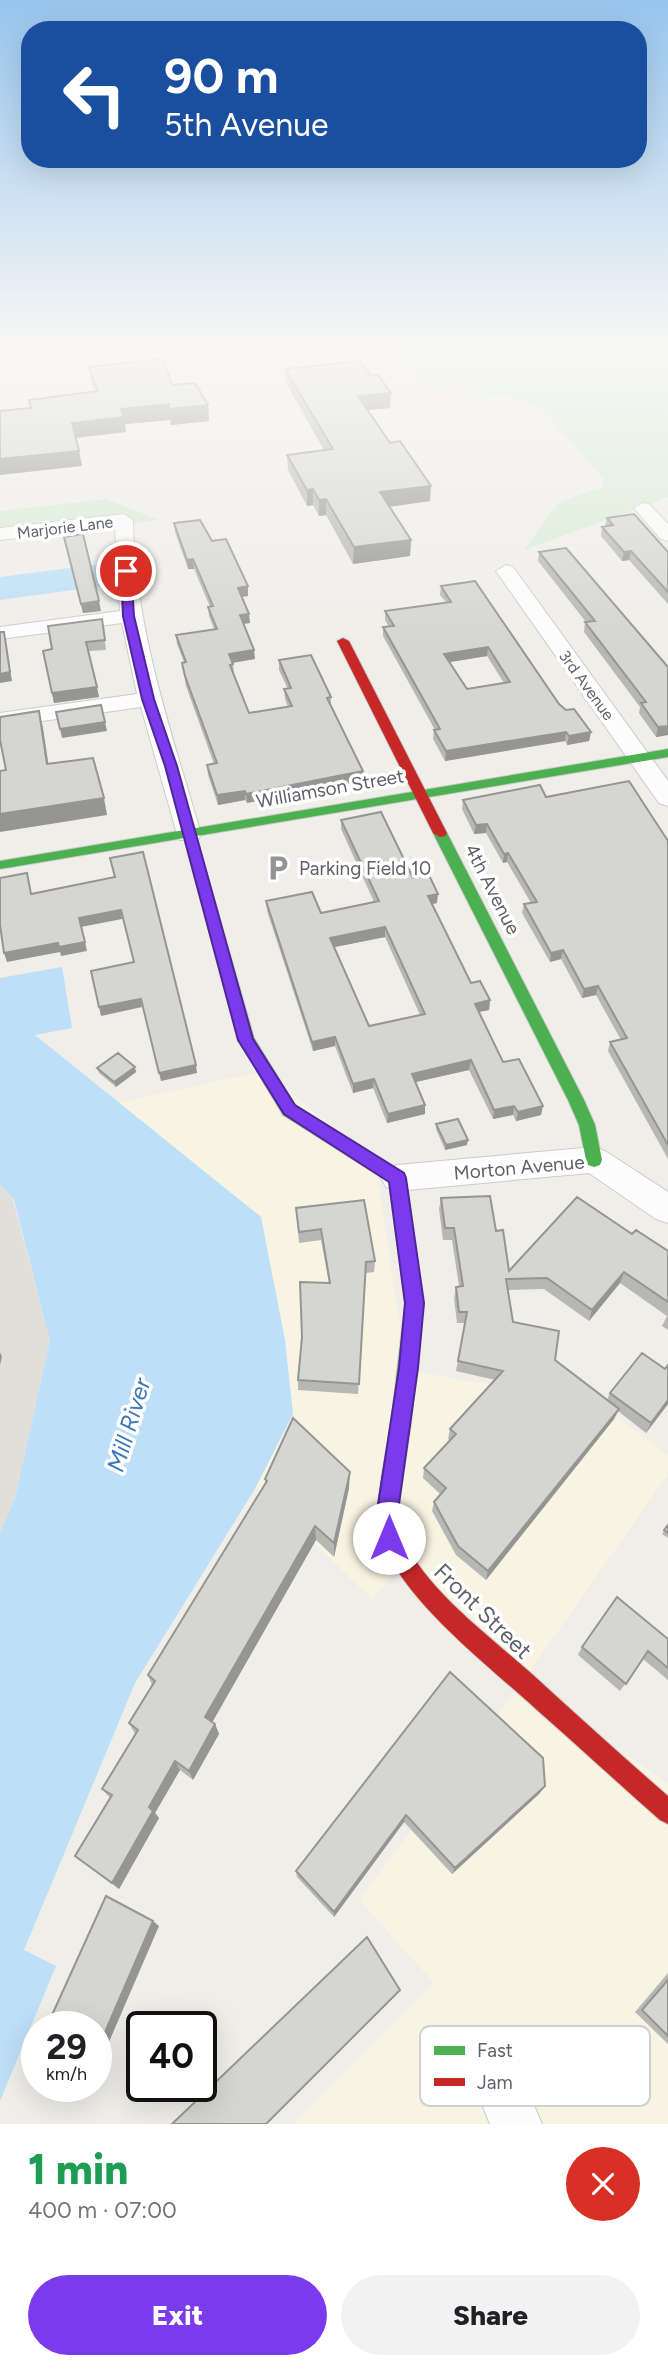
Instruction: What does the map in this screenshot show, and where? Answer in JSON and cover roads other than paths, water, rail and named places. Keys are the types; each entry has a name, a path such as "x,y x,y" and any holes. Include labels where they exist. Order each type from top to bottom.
{"street":[{"path":"643,508 668,535"},
{"name":"Marjorie Lane","path":"0,534 124,520 128,616"},
{"name":"3rd Avenue","path":"506,571 668,798"},
{"path":"0,633 128,616 148,699 189,834 246,1040 289,1110 397,1178"},
{"name":"4th Avenue","path":"343,641 576,1100 587,1125 594,1160"},
{"path":"0,720 148,699"},
{"name":"Williamson Street","path":"0,865 668,753"},
{"name":"Morton Avenue","path":"397,1178 594,1160 668,1209"},
{"name":"Front Street","path":"397,1178 414,1303 409,1368 386,1525 389,1538 410,1572 472,1635 668,1812"}],"water":[{"path":"109,563 109,585 0,600 0,577"},
{"name":"Mill River","path":"62,967 72,1028 35,1035 261,1217 285,1340 293,1414 256,1487 135,1683 24,1950 56,1966 37,2011 21,2011 21,2050 0,2101 0,1533 15,1499 50,1341 14,1200 0,1184 0,978"}],"place":[{"name":"Parking Field 10","path":"278,868"}]}
